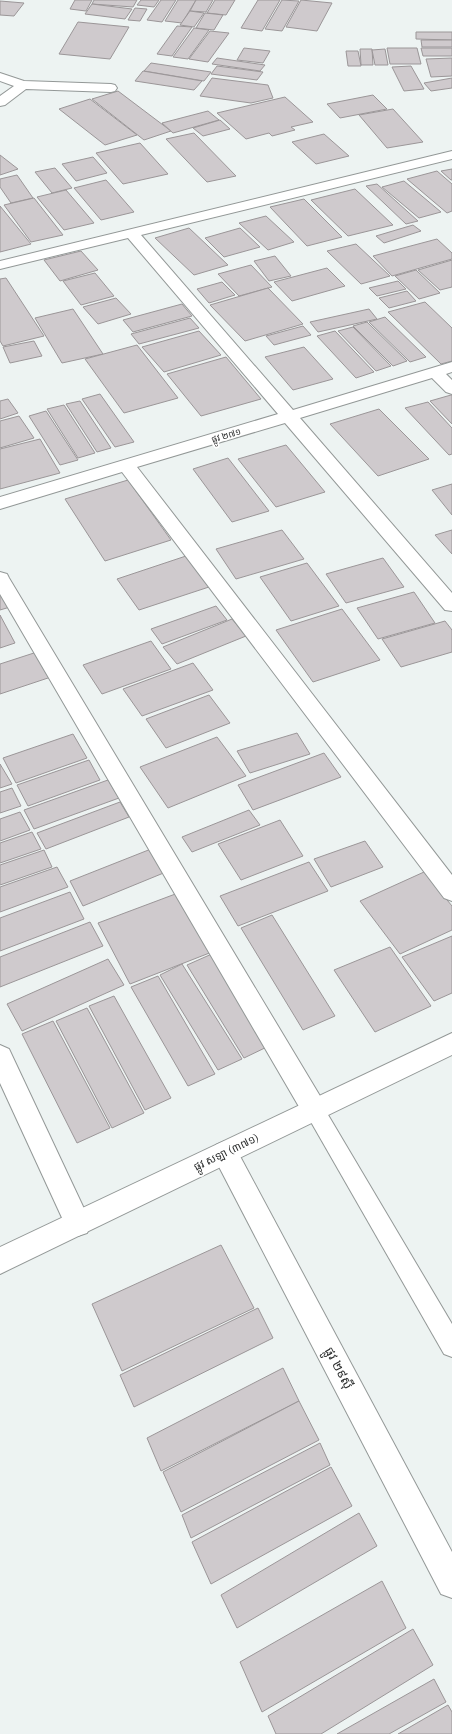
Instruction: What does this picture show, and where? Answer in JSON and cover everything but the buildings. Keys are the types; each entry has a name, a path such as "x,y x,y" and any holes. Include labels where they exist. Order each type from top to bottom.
{"street":[{"path":"0,77 23,85 111,88"},
{"path":"0,102 23,85"},
{"path":"0,265 452,155"},
{"path":"131,233 452,606"},
{"name":"ផ្លូវ ២៧១","path":"0,502 452,368"},
{"path":"436,372 452,389"},
{"path":"126,465 452,892"},
{"path":"0,578 314,1109"},
{"name":"ផ្លូវ សឡា (៣៧១)","path":"0,1261 452,1043"},
{"path":"0,1056 78,1224"},
{"name":"ផ្លូវ ២៩ស៊ី","path":"226,1153 452,1583"}],"lane":[{"path":"314,1109 452,1346"}]}
